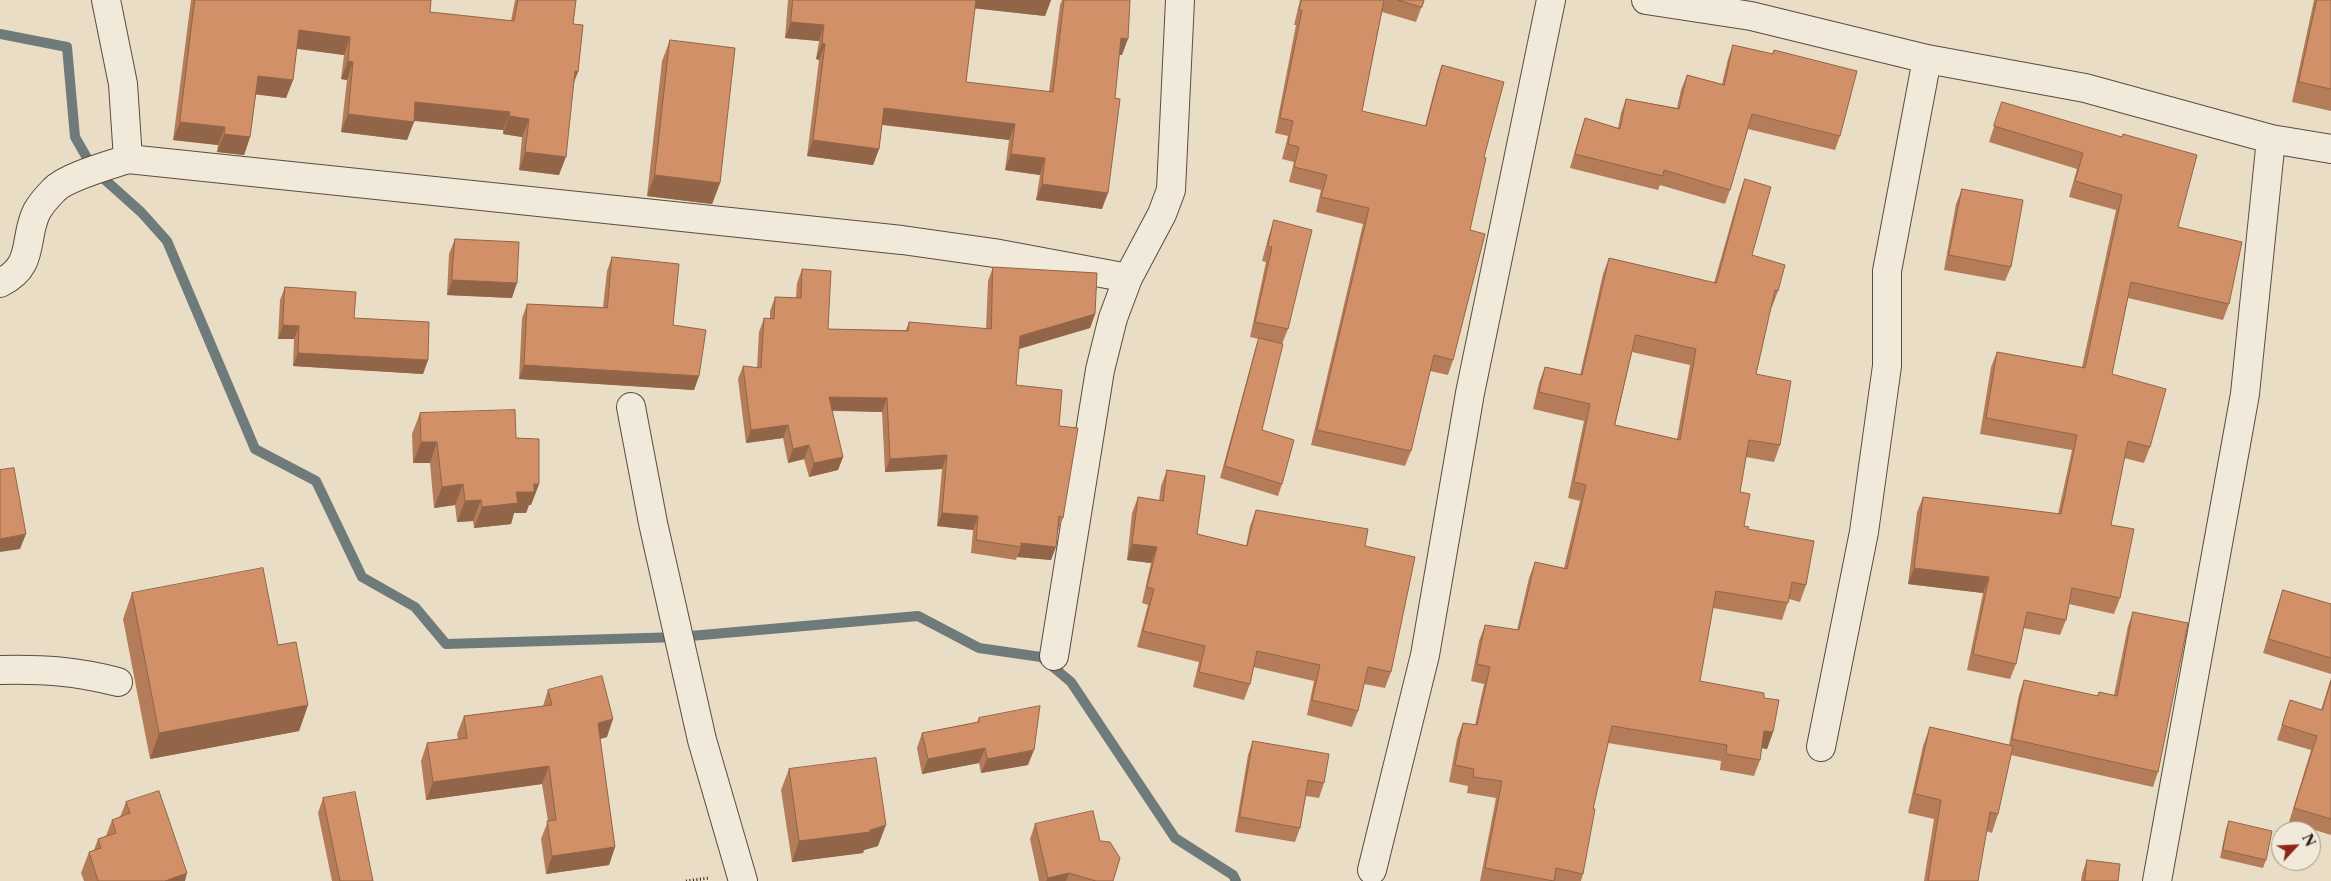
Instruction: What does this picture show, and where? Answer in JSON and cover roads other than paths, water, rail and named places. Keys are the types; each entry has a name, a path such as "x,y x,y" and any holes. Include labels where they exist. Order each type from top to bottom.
{"street":[{"path":"106,0 123,84 128,159"},
{"path":"1054,656 1100,370 1113,318 1128,278 1172,190 1180,0"},
{"path":"1372,870 1425,656 1470,393 1551,0"},
{"path":"1646,0 1751,16 1928,59 2086,88 2271,139 2331,149"},
{"path":"1821,748 1864,532 1887,366 1887,271 1928,59"},
{"path":"2157,881 2245,394 2271,139"},
{"path":"0,283 11,278 27,254 37,212 55,188 94,170 128,159 902,240 994,253 1128,278"},
{"path":"631,407 653,523 702,740 743,881"},
{"path":"0,670 46,669 81,673 118,682"}],"waterway":[{"path":"0,34 67,47 75,137 94,170 141,212 167,241 255,449 316,481 362,577 415,607 446,644 679,637 918,616 979,648 1041,657 1071,682 1175,838 1233,875 1236,881"}]}
